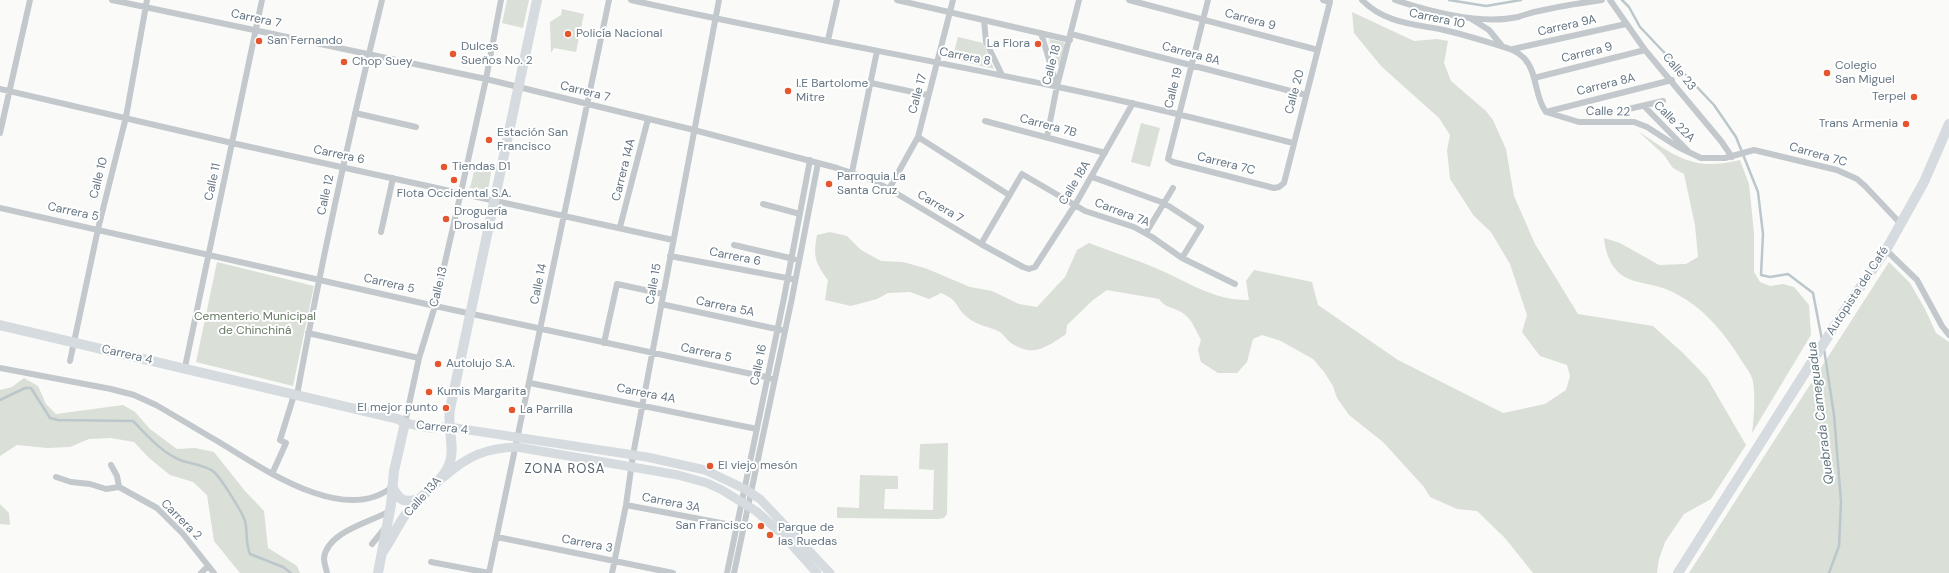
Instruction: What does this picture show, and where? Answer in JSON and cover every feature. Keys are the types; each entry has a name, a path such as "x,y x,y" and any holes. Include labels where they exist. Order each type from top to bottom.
{"main road":[{"name":"Calle 13A","path":"382,553 405,515 435,484 450,462 452,448 449,427 450,413 537,0"},
{"name":"Autopista del Café","path":"1678,573 1832,331 1886,250 1924,182 1949,124"},
{"name":"Carrera 4","path":"0,325 185,367 398,419 405,423 430,428 449,427 519,437 633,455 705,470 748,491 767,506 817,573"},
{"name":"Calle 13","path":"378,573 394,470 405,423"},
{"name":"Carrera 4","path":"435,484 455,466 477,454 498,448 516,447 692,478 722,490 745,503 788,535 830,573"},
{"path":"392,488 401,500 405,502 419,499"}],"street":[{"path":"0,133 8,90 30,0"},
{"name":"Carrera 7","path":"112,0 486,79 694,130 852,172 889,189 981,244 1029,269"},
{"name":"Calle 10","path":"70,361 72,342 126,117 147,0"},
{"name":"Calle 11","path":"185,367 262,0"},
{"name":"Calle 12","path":"272,474 286,443 280,440 296,395 355,113 382,0"},
{"name":"Calle 13","path":"405,423 419,358 435,306 461,192 486,79 501,0"},
{"name":"Calle 14","path":"489,573 519,437 609,0"},
{"name":"Carrera 8","path":"631,0 714,19 828,40 1057,86 1179,114 1293,143"},
{"name":"Calle 15","path":"612,573 626,505 633,455 714,19 719,0"},
{"path":"828,40 837,0"},
{"name":"Carrera 8A","path":"897,0 1041,33 1070,37 1191,65 1306,95"},
{"name":"Calle 17","path":"889,189 918,137 953,0"},
{"name":"Calle 18","path":"1047,137 1057,86 1079,0"},
{"name":"Carrera 9","path":"1129,0 1318,50"},
{"name":"Calle 19","path":"1168,159 1208,0"},
{"name":"Carrera 10","path":"1362,0 1383,16 1398,22 1450,32 1513,49"},
{"path":"1395,0 1420,9 1468,17 1499,18 1518,17 1538,11 1602,0"},
{"name":"Calle 23","path":"1610,0 1645,50 1672,80 1734,156"},
{"name":"Calle 20","path":"1279,187 1284,183 1318,50 1327,1"},
{"path":"1468,17 1489,30 1503,47"},
{"path":"984,20 986,42 1002,75"},
{"name":"Carrera 9A","path":"1513,49 1626,24"},
{"path":"1041,33 1057,86"},
{"path":"1513,49 1525,59 1534,78 1540,102 1546,112"},
{"name":"Carrera 9","path":"1534,78 1645,50"},
{"path":"852,172 877,51"},
{"name":"Carrera 8A","path":"1546,112 1672,80"},
{"path":"871,83 928,95"},
{"name":"Carrera 6","path":"0,89 126,117 232,143 495,199 673,240"},
{"path":"1620,111 1663,101"},
{"name":"Calle 18A","path":"1029,269 1035,267 1075,205 1133,103"},
{"name":"Calle 22A","path":"1644,106 1689,152"},
{"name":"Calle 22","path":"1546,112 1579,122 1634,122 1647,127 1669,143 1701,158 1713,159 1734,156"},
{"path":"355,113 416,127"},
{"name":"Carrera 14A","path":"620,227 648,119"},
{"name":"Carrera 7B","path":"985,121 1105,153"},
{"path":"918,137 1010,195 981,244"},
{"name":"Carrera 7C","path":"1734,156 1754,150 1763,151 1837,170 1847,174 1865,186 1900,223"},
{"name":"Carrera 7C","path":"1168,159 1173,162 1274,188 1279,187"},
{"name":"Calle 16","path":"748,491 757,429 788,278 810,160"},
{"name":"Calle 16","path":"734,573 745,503 775,379 818,163"},
{"name":"Carrera 7A","path":"1010,195 1022,174 1085,211 1134,227 1146,233 1182,258 1235,284"},
{"path":"1092,177 1164,202 1201,227 1182,258"},
{"path":"381,232 393,178"},
{"path":"1146,233 1173,188"},
{"path":"763,204 800,214"},
{"name":"Carrera 5","path":"0,208 435,306 775,379"},
{"name":"Carrera 6","path":"734,245 799,260"},
{"path":"1886,250 1917,280 1942,326 1949,335"},
{"name":"Carrera 6","path":"670,256 795,279"},
{"path":"604,343 617,284 663,294"},
{"name":"Carrera 5A","path":"662,304 785,330"},
{"path":"308,333 419,358"},
{"path":"0,368 111,389 134,395 162,409 272,474 317,494 350,500 373,498 392,488"},
{"name":"Carrera 4A","path":"530,383 643,404 757,429"},
{"path":"111,465 117,476 119,487"},
{"name":"Carrera 2","path":"56,477 70,482 90,484 106,489 119,487 157,508 183,534 214,573"},
{"name":"Calle 16","path":"727,573 737,526 745,503"},
{"name":"Carrera 3A","path":"626,505 737,526"},
{"path":"327,573 324,563 325,553 337,538 349,530 388,512"},
{"path":"372,544 386,527"},
{"name":"Carrera 3","path":"497,537 674,573"},
{"path":"432,562 489,573"},
{"path":"200,573 208,566"}],"green space":[{"path":"507,0 529,0 523,28 502,23"},
{"path":"562,9 584,14 576,52 554,48 551,53 550,22 561,15"},
{"path":"1352,12 1414,41 1437,39 1448,41 1444,63 1451,81 1486,111 1493,120 1506,149 1514,196 1535,244 1578,314 1653,326 1683,353 1707,378 1746,445 1711,499 1684,514 1665,542 1659,559 1657,573 1533,573 1505,538 1477,511 1457,509 1430,497 1424,487 1383,442 1349,415 1337,398 1333,386 1324,372 1313,359 1281,341 1262,335 1253,339 1247,362 1237,373 1218,373 1201,362 1198,350 1201,340 1190,320 1184,314 1167,306 1159,299 1107,290 1093,300 1067,325 1066,334 1046,347 1033,350 1026,350 1019,347 1011,343 1000,332 971,320 963,313 954,301 941,293 929,299 910,292 888,293 877,299 851,306 825,300 828,280 820,269 816,259 815,248 817,235 830,232 847,236 861,250 881,261 903,262 925,268 970,287 992,291 1019,304 1037,307 1065,277 1077,250 1089,243 1149,265 1202,290 1225,297 1249,300 1246,281 1254,270 1312,282 1318,305 1398,360 1503,413 1545,404 1566,390 1570,376 1567,365 1540,356 1522,332 1527,315 1510,264 1491,232 1474,216 1450,179 1447,150 1450,135 1439,118 1381,66 1354,33"},
{"path":"958,37 983,43 994,69 952,59"},
{"path":"1049,39 1063,42 1065,45 1059,67"},
{"path":"1141,123 1160,128 1150,167 1131,162"},
{"path":"1638,131 1674,154 1697,163 1724,163 1740,160 1749,184 1754,233 1754,272 1760,282 1770,286 1783,284 1794,287 1809,305 1811,335 1752,433 1754,397 1752,378 1720,330 1701,311 1680,296 1662,288 1634,281 1622,275 1614,267 1608,256 1604,238 1620,243 1659,265 1686,264 1698,257 1695,225 1684,174 1673,168 1664,155"},
{"path":"476,163 492,166 488,191 470,188"},
{"name":"Cementerio Municipal de Chinchiná","path":"217,262 314,286 293,386 196,362"},
{"path":"1889,262 1910,283 1925,309 1936,333 1949,342 1949,573 1689,573"},
{"path":"24,378 38,386 46,404 56,414 123,405 135,412 150,429 177,449 195,448 214,452 245,491 264,511 268,548 297,566 300,573 240,573 214,541 207,495 193,482 170,475 149,458 134,442 111,438 89,439 70,447 47,448 17,445 0,456 0,390 12,387"},
{"path":"948,443 947,514 944,518 837,518 837,507 859,508 860,475 898,476 898,489 885,489 884,509 933,510 934,470 919,469 920,444"},
{"path":"0,504 9,513 10,525 0,524"}],"waterway":[{"name":"Quebrada Cameguadua","path":"1449,0 1486,6 1521,0"},
{"name":"Quebrada Cameguadua","path":"1622,0 1629,7 1640,27 1714,105 1736,137 1758,192 1763,234 1761,275 1770,277 1788,274 1813,293 1822,340"},
{"name":"Quebrada Cameguadua","path":"1824,349 1834,415 1841,502 1839,546 1829,573"},
{"path":"0,400 25,388 31,388 50,418 58,420 133,421 155,443 173,457 207,468 214,472 236,503 245,521 250,554 283,567 291,573"}],"place":[{"name":"Policía Nacional","path":"568,34"},
{"name":"San Fernando","path":"259,41"},
{"name":"La Flora","path":"1038,44"},
{"name":"Dulces Sueños No. 2","path":"453,54"},
{"name":"Chop Suey","path":"344,62"},
{"name":"Colegio San Miguel","path":"1827,73"},
{"name":"I.E Bartolome Mitre","path":"788,91"},
{"name":"Terpel","path":"1914,97"},
{"name":"Trans Armenia","path":"1906,124"},
{"name":"Estación San Francisco","path":"489,140"},
{"name":"Tiendas D1","path":"444,167"},
{"name":"Flota Occidental S.A.","path":"454,180"},
{"name":"Parroquia La Santa Cruz","path":"829,184"},
{"name":"Droguería Drosalud","path":"446,219"},
{"name":"Autolujo S.A.","path":"438,364"},
{"name":"Kumis Margarita","path":"429,392"},
{"name":"El mejor punto","path":"446,408"},
{"name":"La Parrilla","path":"512,410"},
{"name":"El viejo mesón","path":"710,466"},
{"name":"San Francisco","path":"761,526"},
{"name":"Parque de las Ruedas","path":"770,535"}],"district":[{"name":"ZONA ROSA","path":"565,470"}]}
